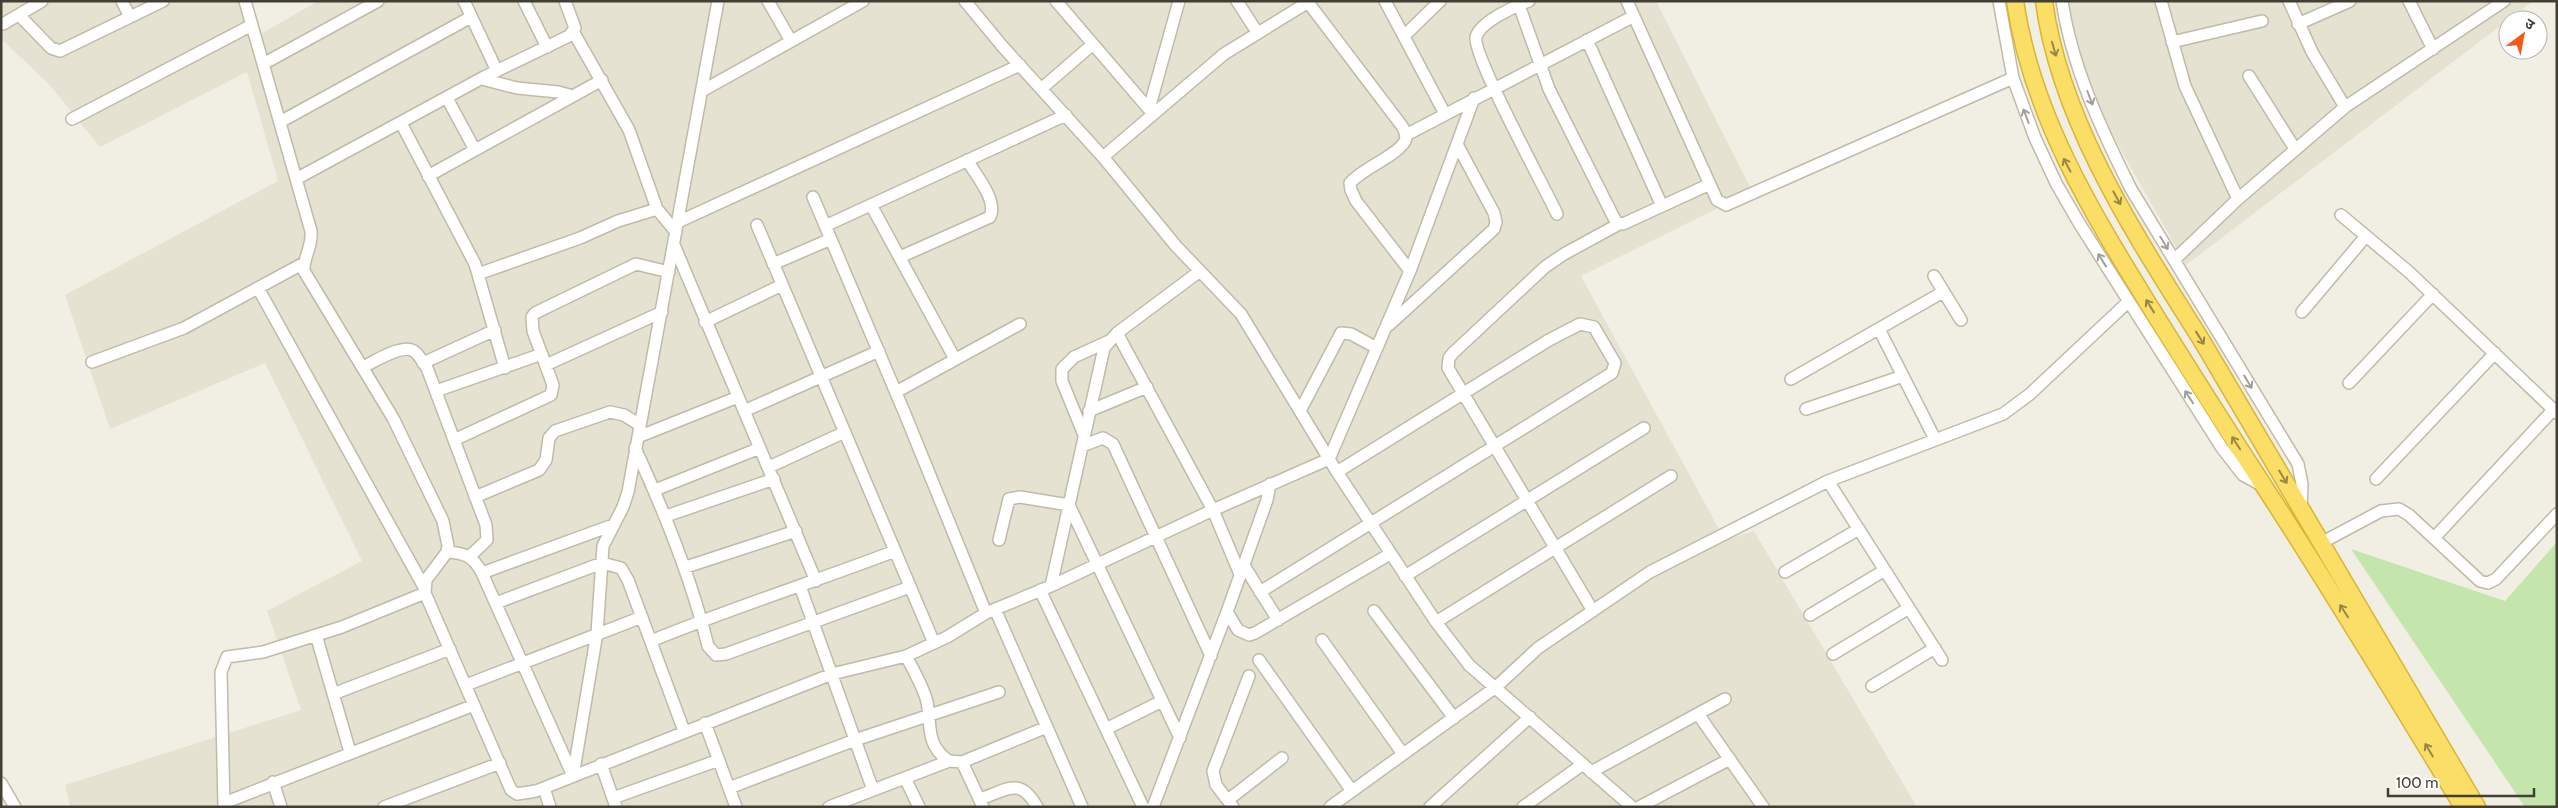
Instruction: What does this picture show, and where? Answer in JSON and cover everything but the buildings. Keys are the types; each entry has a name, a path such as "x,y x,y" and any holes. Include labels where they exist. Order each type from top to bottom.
{"highway":[{"path":"2015,1 2027,59 2063,157 2107,237 2350,621 2463,807"},
{"path":"2044,1 2046,20 2060,69 2077,117 2098,164 2156,269 2202,341 2477,807"}],"street":[{"path":"4,24 42,1"},
{"path":"122,1 130,17"},
{"path":"19,15 52,48 60,51 163,1"},
{"path":"245,1 312,239 304,263 307,277 393,418 443,521 448,546 447,552 426,580 424,590"},
{"path":"263,64 378,1"},
{"path":"464,1 497,71"},
{"path":"524,1 547,47"},
{"path":"565,1 574,24 574,33 629,130 657,209 677,227"},
{"path":"573,776 597,633 603,546 628,492 718,1"},
{"path":"768,1 791,41"},
{"path":"702,91 791,41 845,6 863,1"},
{"path":"965,1 1041,89 1103,156 1176,246 1241,314 1328,459 1436,622 1469,665 1632,807"},
{"path":"1056,1 1151,112"},
{"path":"1151,112 1179,1"},
{"path":"1237,1 1258,32"},
{"path":"1385,1 1445,114"},
{"path":"1404,36 1440,1"},
{"path":"1627,1 1717,200 1726,205 1732,205 1826,160 2013,78"},
{"path":"1999,1 2013,78 2035,138 2056,182 2128,302 2222,448 2243,475 2263,486"},
{"path":"2062,1 2071,44 2098,118 2131,188 2298,464 2302,484 2301,509"},
{"path":"2161,1 2185,86 2238,199"},
{"path":"2289,1 2298,24 2345,106"},
{"path":"2298,24 2350,1"},
{"path":"2409,1 2433,49"},
{"path":"2174,260 2238,199 2345,106 2504,1"},
{"path":"1103,156 1151,112 1224,54 1309,2 1402,126 1406,135 1404,142 1398,149 1356,176 1350,183 1356,200 1410,271"},
{"path":"1557,214 1494,88 1476,47 1476,37 1486,24 1523,2 1541,65 1560,111 1612,218 1618,224"},
{"path":"1406,135 1634,16"},
{"path":"280,122 471,17"},
{"path":"2172,42 2262,21"},
{"path":"72,119 252,25"},
{"path":"296,179 497,71 574,33"},
{"path":"1588,40 1662,206"},
{"path":"1041,89 1092,44"},
{"path":"677,227 1020,65"},
{"path":"2248,76 2295,149"},
{"path":"482,79 516,88 558,92 573,96"},
{"path":"428,176 602,80"},
{"path":"447,98 475,150"},
{"path":"258,288 424,590 512,790 517,794 524,795 832,674 906,656 934,643 991,611 1328,459 1410,271 1458,146 1474,98"},
{"path":"825,226 1066,116"},
{"path":"400,123 469,251 495,330 504,368"},
{"path":"1386,328 1494,229 1496,222 1494,213 1458,146"},
{"path":"900,257 990,216 992,212 990,200 968,160"},
{"path":"1593,611 1448,368 1449,358 1545,267 1564,254 1618,224 1710,184"},
{"path":"813,197 991,611 1047,727 1082,807"},
{"path":"871,205 955,359"},
{"path":"478,274 580,238 618,221 657,209"},
{"path":"2341,215 2433,294 2555,411 2434,538"},
{"path":"757,225 934,643"},
{"path":"2302,312 2366,236"},
{"path":"773,264 831,240"},
{"path":"674,245 816,581"},
{"path":"92,362 184,328 304,263"},
{"path":"454,440 547,398 554,390 532,323 532,317 543,308 636,264 669,272"},
{"path":"1083,440 1062,380 1062,369 1074,357 1113,337 1200,271"},
{"path":"1934,276 1961,320"},
{"path":"705,322 782,285"},
{"path":"1791,379 1943,292"},
{"path":"2349,384 2433,294"},
{"path":"1330,807 1496,688 1538,648 1650,572 1828,481 1991,419 2015,405 2128,302"},
{"path":"436,391 504,368 544,359 662,312"},
{"path":"896,392 1020,324"},
{"path":"1260,592 1612,373 1614,363 1594,327 1580,324 1337,472"},
{"path":"1879,329 1935,439"},
{"path":"423,362 495,330"},
{"path":"1300,411 1341,333 1351,334 1377,348"},
{"path":"1113,337 1147,387 1213,510 1241,569 1260,592 1278,620"},
{"path":"1113,337 1104,348 1069,505 1045,588 1106,729 1143,807"},
{"path":"363,367 404,348 414,351 423,362 476,496 488,533 483,545 470,556"},
{"path":"744,411 878,351"},
{"path":"2376,480 2495,353"},
{"path":"1806,409 1903,376"},
{"path":"1089,411 1147,387"},
{"path":"636,442 738,397"},
{"path":"476,496 539,470 546,460 549,438 555,431 610,412 624,415 640,425"},
{"path":"1405,576 1644,428"},
{"path":"769,467 845,432"},
{"path":"1083,440 1104,438 1113,444 1211,656"},
{"path":"636,442 686,567 708,646 716,655 910,587"},
{"path":"654,490 760,448"},
{"path":"1436,622 1672,476"},
{"path":"666,516 774,479"},
{"path":"1828,481 1942,660"},
{"path":"1153,807 1227,612 1267,500 1270,484"},
{"path":"999,540 1010,498 1020,497 1069,505"},
{"path":"1069,505 1180,738"},
{"path":"2321,543 2344,528 2390,509 2399,509 2409,515 2480,581 2488,583 2496,579 2557,514"},
{"path":"482,573 613,525"},
{"path":"1785,572 1859,529"},
{"path":"686,567 796,531"},
{"path":"651,641 702,620 816,581 895,551"},
{"path":"447,552 462,553 470,556 482,573 573,776"},
{"path":"1227,612 1238,630 1249,635 1390,554"},
{"path":"496,603 602,563 615,565 624,572 684,731"},
{"path":"1810,615 1885,570"},
{"path":"800,586 873,790"},
{"path":"424,590 316,635 263,652 233,654 227,657 223,662 221,672 224,805 273,782 474,705"},
{"path":"1833,654 1909,608"},
{"path":"1374,611 1454,718"},
{"path":"466,685 597,633 642,618"},
{"path":"316,635 350,752"},
{"path":"1322,640 1403,754"},
{"path":"1872,686 1935,648"},
{"path":"333,694 450,649"},
{"path":"906,656 922,687 931,737 937,750 949,761"},
{"path":"1259,660 1352,791"},
{"path":"1249,676 1213,771 1216,785 1230,803 1282,758"},
{"path":"729,788 855,740 999,692"},
{"path":"1523,807 1587,768 1726,699"},
{"path":"1106,729 1162,701"},
{"path":"1698,714 1763,807"},
{"path":"1430,807 1530,718"},
{"path":"705,724 736,807"},
{"path":"828,807 949,761 962,762 1047,727"},
{"path":"1639,807 1730,759"},
{"path":"601,764 615,803 718,760"},
{"path":"962,762 982,803 1019,787 1026,790 1037,807"},
{"path":"384,807 500,763"},
{"path":"905,778 914,805"},
{"path":"273,782 281,807"},
{"path":"1,783 15,807"},
{"path":"544,788 550,807"},
{"path":"517,794 519,807"}],"shaded area":[{"path":"245,1 259,35 318,1 1656,1 1752,191 1581,276 1725,540 1754,531 1917,807 70,807 65,785 301,710 267,611 362,561 265,363 110,429 65,295 278,181 247,72 100,147 48,83 1,39 1,2"},
{"path":"2067,1 2533,1 2521,10 2498,10 2498,28 2186,265 2095,104"}],"green space":[{"path":"2557,542 2557,807 2525,807 2351,549 2505,601"}]}
